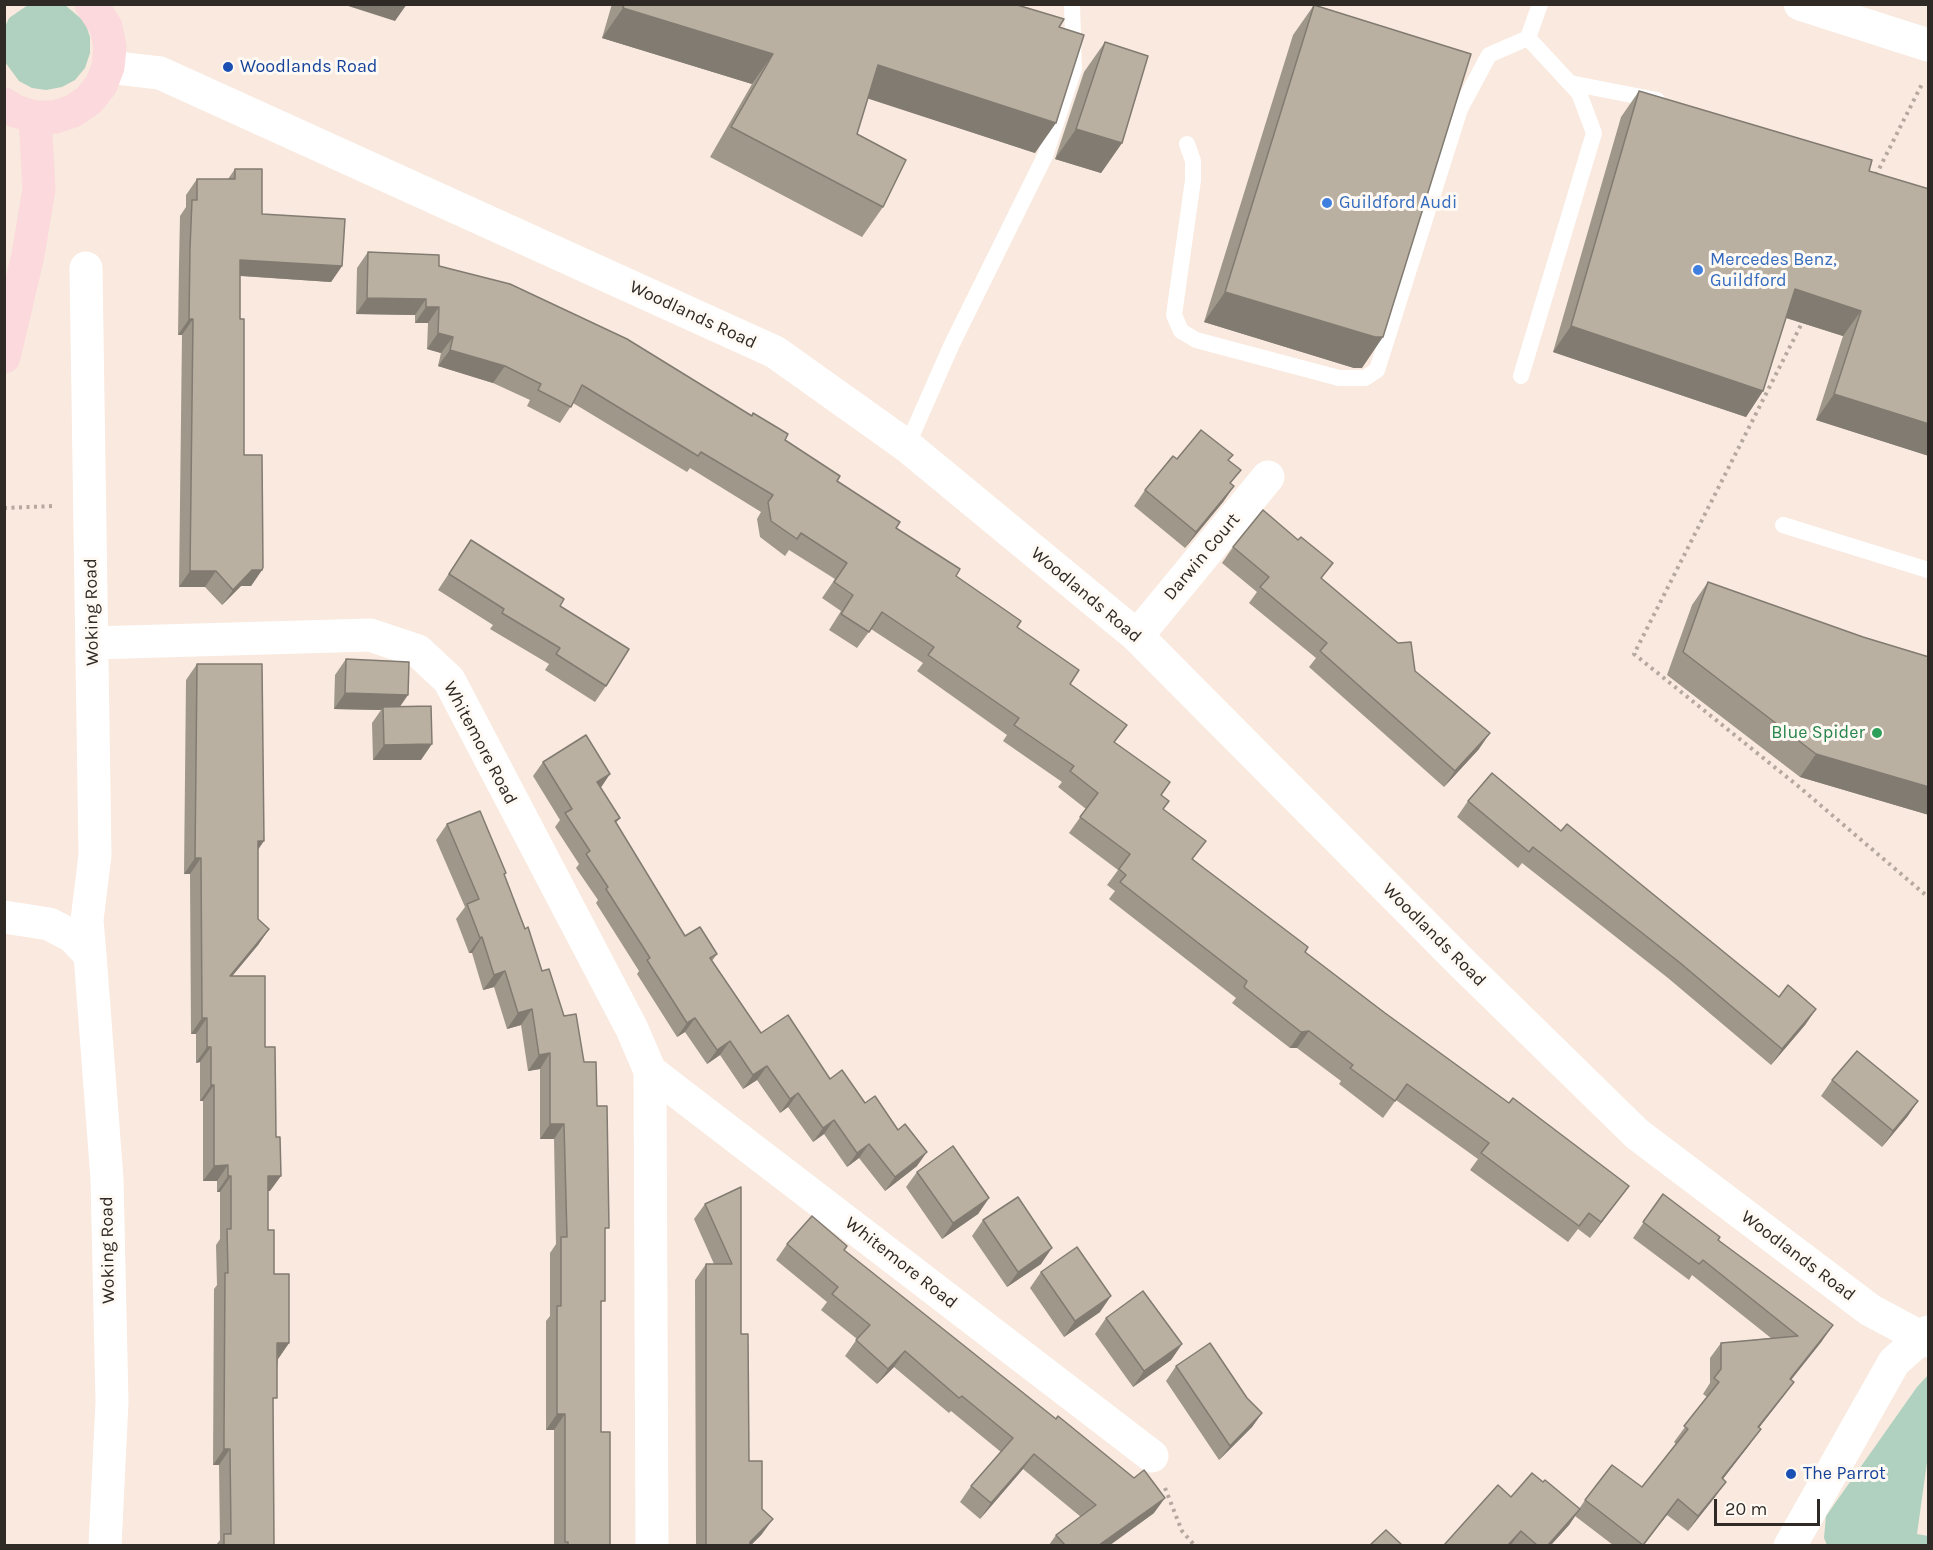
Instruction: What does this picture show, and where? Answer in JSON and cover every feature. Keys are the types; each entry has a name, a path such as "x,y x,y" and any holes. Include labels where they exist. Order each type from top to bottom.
{"main road":[{"path":"4,104 15,111 35,117 54,117 73,111 89,100 101,85 108,67 110,47 106,27 91,4"},
{"path":"4,357 10,311 39,189 35,117"}],"street":[{"path":"1800,4 1871,16 1929,45"},
{"name":"Woodlands Road","path":"108,67 160,73 775,352 907,446 1137,636 1464,965 1636,1134 1870,1310 1927,1337"},
{"name":"Woking Road","path":"86,268 95,855 87,921 107,1179 112,1402 105,1545"},
{"name":"Darwin Court","path":"1137,636 1268,477"},
{"name":"Whitemore Road","path":"92,643 370,636 418,651 449,680 632,1029 650,1071 652,1545"},
{"path":"4,918 49,924 72,936 90,955"},
{"name":"Whitemore Road","path":"650,1071 1152,1456"},
{"path":"1790,1545 1894,1362 1927,1337"}],"lane":[{"path":"907,446 952,344 1045,156 1074,69 1072,4"},
{"path":"1187,144 1193,161 1193,180 1174,315 1181,331 1196,340 1339,378 1365,378 1377,370 1460,109 1489,56 1528,38 1540,4"},
{"path":"1521,376 1594,133 1579,93 1528,38"},
{"path":"1570,83 1644,96 1677,106"},
{"path":"1782,525 1929,570"}],"path":[{"path":"4,508 91,504"},
{"path":"1152,1456 1182,1531 1195,1545"}],"green space":[{"path":"28,5 65,5 85,22 90,37 90,53 85,68 75,80 62,87 46,90 32,88 19,81 5,62 4,29 9,18"},
{"path":"1928,1375 1928,1455 1917,1534 1928,1536 1928,1545 1827,1545 1824,1538 1826,1516 1917,1387"}],"building":[{"path":"624,4 1014,4 1064,19 1059,27 1084,35 1056,123 878,65 857,134 906,160 883,207 731,127 773,54 623,8"},
{"name":"Guildford Audi","path":"1314,5 1471,54 1383,337 1375,337 1225,292"},
{"path":"1105,42 1148,56 1122,143 1076,129"},
{"name":"Mercedes Benz, Guildford","path":"1639,91 1872,160 1869,171 1929,189 1929,424 1834,394 1861,311 1795,289 1763,391 1571,326"},
{"path":"235,169 262,169 262,214 345,219 342,266 240,260 240,319 244,319 244,455 262,455 263,567 262,570 252,570 233,590 216,571 190,571 193,319 189,319 192,200 197,200 197,179 235,179"},
{"path":"368,252 439,255 439,266 510,284 627,339 752,416 753,413 788,434 785,440 840,476 837,481 900,522 896,528 960,569 956,576 1021,621 1017,627 1079,670 1070,684 1127,725 1114,742 1170,782 1161,795 1169,801 1163,809 1206,841 1192,859 1308,947 1305,952 1385,1013 1509,1103 1513,1098 1629,1186 1601,1222 1589,1213 1579,1226 1481,1153 1489,1143 1407,1084 1395,1101 1350,1068 1353,1065 1309,1031 1301,1032 1244,987 1247,981 1120,882 1126,875 1119,869 1130,854 1080,817 1098,793 1070,771 1074,766 1014,725 1019,718 928,655 934,647 882,612 869,632 841,614 853,595 834,582 847,563 801,533 797,539 771,521 768,502 773,495 701,452 698,456 582,385 571,407 538,390 541,384 505,366 450,350 453,337 438,333 439,307 426,307 426,299 367,298"},
{"path":"1201,430 1233,455 1228,460 1241,470 1230,483 1234,486 1196,532 1145,490 1173,456 1177,459"},
{"path":"1263,510 1298,540 1301,537 1333,563 1321,578 1398,643 1411,642 1415,671 1490,733 1455,771 1320,651 1327,643 1260,587 1269,577 1233,547"},
{"path":"471,540 564,599 560,606 629,649 606,686 556,654 560,648 502,613 504,609 449,574"},
{"path":"1708,582 1863,637 1929,657 1929,787 1816,754 1683,652"},
{"path":"346,659 409,662 408,695 345,693"},
{"path":"197,664 262,664 264,841 258,841 258,919 269,929 230,976 265,976 265,1047 275,1047 276,1137 280,1137 281,1176 268,1176 268,1230 274,1230 274,1274 289,1274 289,1343 277,1343 277,1398 273,1398 274,1545 224,1545 224,1534 231,1534 230,1449 224,1449 224,1432 225,1273 228,1273 227,1229 231,1229 231,1176 228,1176 228,1165 214,1166 214,1085 211,1085 211,1047 207,1047 207,1018 202,1018 201,858 195,858"},
{"path":"431,706 432,744 384,745 383,707"},
{"path":"586,735 610,774 597,782 620,818 615,821 685,936 700,927 717,954 710,958 761,1033 788,1015 830,1079 842,1070 865,1103 875,1096 898,1130 905,1124 927,1152 895,1177 869,1144 857,1153 834,1120 823,1128 798,1093 790,1099 767,1066 753,1075 730,1041 717,1050 695,1018 687,1023 647,960 650,958 586,854 590,851 565,813 572,809 543,762"},
{"path":"1492,773 1561,831 1567,824 1779,997 1788,985 1816,1009 1782,1049 1679,962 1533,847 1529,852 1468,801"},
{"path":"480,811 506,873 504,874 525,929 528,927 542,971 549,969 564,1016 576,1014 584,1062 596,1062 597,1106 607,1106 609,1228 605,1228 605,1301 601,1301 601,1432 610,1432 610,1545 568,1545 568,1542 565,1542 565,1414 557,1414 557,1306 561,1306 561,1237 567,1237 564,1124 550,1124 550,1053 539,1055 532,1009 518,1013 505,971 494,975 482,937 480,938 467,904 479,899 447,824"},
{"path":"1857,1051 1918,1101 1893,1131 1832,1080"},
{"path":"953,1146 989,1198 953,1223 917,1172"},
{"path":"741,1187 741,1334 748,1334 749,1461 762,1461 762,1509 773,1519 750,1542 750,1545 706,1545 706,1264 732,1264 705,1204"},
{"path":"1663,1194 1720,1237 1718,1240 1833,1325 1790,1379 1794,1382 1758,1427 1761,1429 1722,1478 1726,1482 1698,1516 1678,1499 1643,1545 1585,1500 1612,1465 1642,1487 1688,1429 1684,1426 1719,1382 1714,1378 1721,1369 1721,1343 1798,1336 1703,1260 1699,1264 1643,1222"},
{"path":"1018,1197 1052,1248 1018,1272 983,1220"},
{"path":"812,1216 847,1246 844,1250 1056,1419 1058,1416 1134,1478 1144,1470 1165,1498 1099,1545 1065,1545 1056,1535 1096,1505 1034,1454 991,1503 971,1486 1013,1438 962,1396 959,1398 905,1351 888,1369 856,1340 870,1325 832,1294 838,1287 787,1244"},
{"path":"1077,1247 1111,1296 1075,1321 1041,1272"},
{"path":"1143,1291 1182,1344 1144,1371 1106,1318"},
{"path":"1210,1343 1247,1398 1262,1413 1230,1446 1176,1366"},
{"path":"1532,1473 1543,1482 1545,1480 1580,1509 1548,1545 1537,1545 1521,1531 1508,1545 1444,1545 1498,1485 1511,1497"},
{"path":"1386,1530 1402,1545 1370,1545"}],"place":[{"name":"Woodlands Road","path":"228,67"},
{"name":"Guildford Audi","path":"1327,203"},
{"name":"Mercedes Benz, Guildford","path":"1698,270"},
{"name":"Blue Spider","path":"1877,733"},
{"name":"The Parrot","path":"1791,1474"}]}
